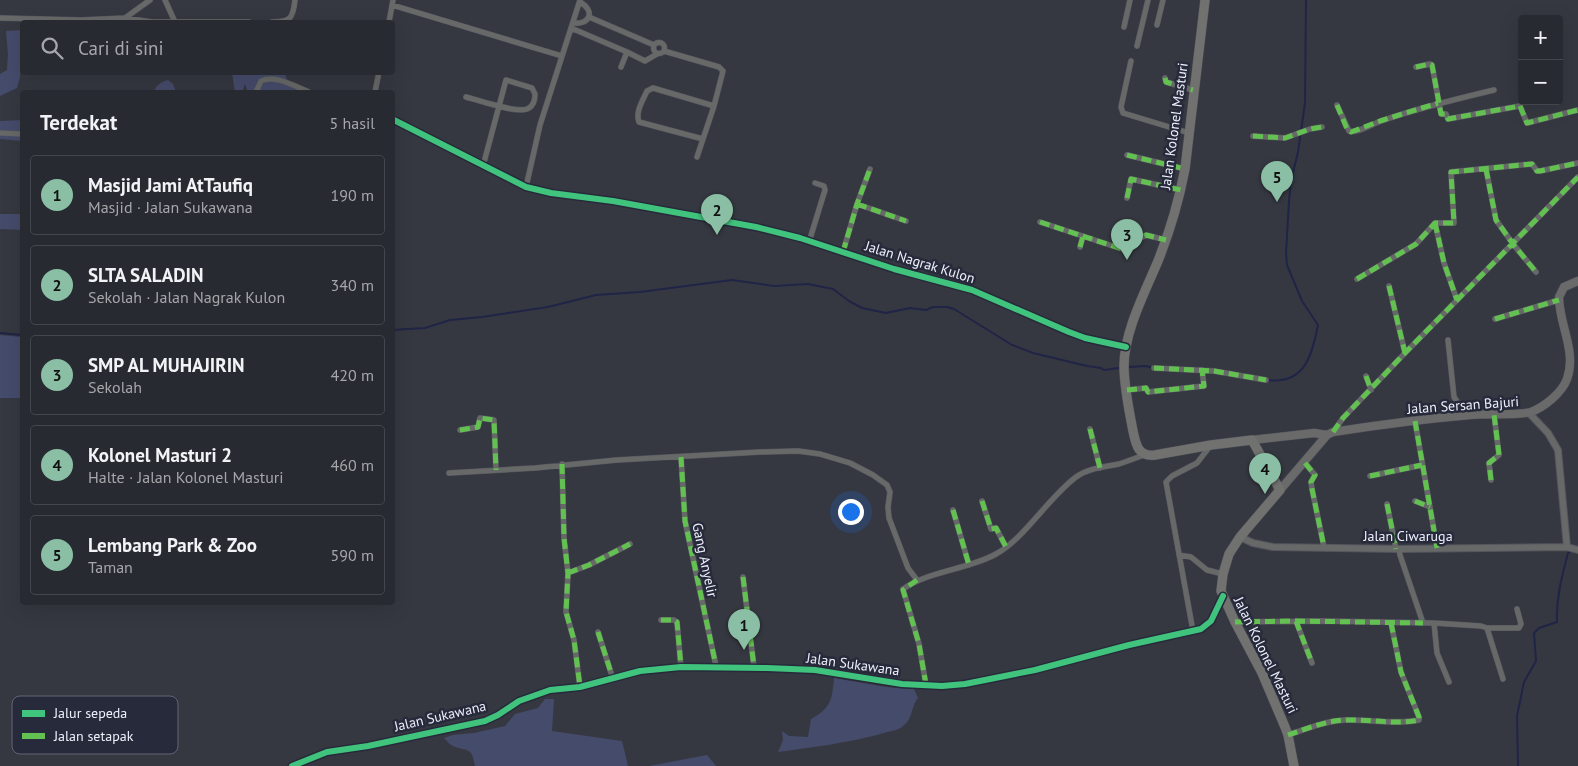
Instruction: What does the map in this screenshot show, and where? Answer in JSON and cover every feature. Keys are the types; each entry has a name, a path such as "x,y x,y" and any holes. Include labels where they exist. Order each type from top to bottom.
{"main road":[{"name":"Jalan Kolonel Masturi","path":"1144,455 1136,444 1124,366 1126,348 1138,311 1166,240 1185,169 1203,0"},
{"path":"1559,300 1564,287 1578,281"},
{"name":"Jalan Sersan Bajuri","path":"1252,440 1312,433 1330,434 1466,415 1529,413 1562,390 1570,372 1570,350 1559,300"},
{"path":"1144,455 1155,456 1211,445 1252,440 1280,490 1330,434"},
{"name":"Jalan Kolonel Masturi","path":"1280,490 1240,537 1229,554 1223,574 1221,591 1262,673 1288,735 1294,766"}],"street":[{"path":"125,18 150,0"},
{"path":"165,0 174,20"},
{"path":"288,20 294,11 295,0"},
{"path":"1124,27 1130,0"},
{"path":"1137,46 1148,0"},
{"path":"1158,25 1163,0"},
{"path":"526,187 540,125 580,1 585,4 589,11 589,17 586,21 572,26"},
{"path":"388,20 393,2 562,56"},
{"path":"589,17 654,45 661,43 665,47 664,51"},
{"path":"0,18 99,20 125,18 138,20"},
{"path":"572,26 645,61 664,51 722,69 723,74 714,106 697,156"},
{"path":"654,45 654,51 657,54"},
{"path":"621,67 627,52"},
{"path":"1131,62 1121,107 1123,114 1188,132"},
{"path":"1416,67 1432,65 1441,114 1446,114 1448,119 1520,106 1527,123 1578,110"},
{"path":"375,90 378,75"},
{"path":"1164,78 1166,82 1193,90"},
{"path":"257,90 261,81 266,79 284,82 304,90"},
{"path":"466,97 498,106 517,110 528,109 533,103 535,92 532,88 507,80 498,106 483,166"},
{"path":"703,140 638,122 637,117 647,91 652,88 714,106"},
{"path":"1337,105 1347,129 1351,132 1438,103 1494,90"},
{"name":"Jalan Nagrak Kulon","path":"395,120 526,187 551,193 613,201 768,230 894,269 972,290 1069,332 1126,348"},
{"path":"1252,136 1285,138 1310,129 1322,127"},
{"path":"0,133 20,134"},
{"path":"1127,155 1185,169"},
{"path":"1357,279 1416,244 1434,224 1454,223 1451,172 1532,164 1540,172 1578,163"},
{"path":"843,252 857,204 870,170"},
{"path":"1486,170 1496,220 1536,272"},
{"path":"1330,434 1405,353 1578,177"},
{"path":"1127,198 1131,179 1180,190"},
{"path":"809,242 825,190 824,186 815,183"},
{"path":"857,204 906,221"},
{"path":"1040,222 1122,249 1126,235 1142,238 1146,235 1166,240"},
{"path":"1434,224 1444,262 1458,300"},
{"path":"1080,247 1083,236"},
{"path":"1389,286 1405,353"},
{"path":"1495,319 1559,300"},
{"path":"1448,340 1454,397 1466,415"},
{"path":"1154,368 1214,371 1266,380"},
{"path":"1127,390 1146,388 1148,392 1204,386 1202,371"},
{"path":"1366,376 1370,390"},
{"path":"1529,413 1548,433 1558,450 1567,546"},
{"path":"1491,480 1489,462 1499,455 1494,414"},
{"path":"460,430 478,427 480,418 494,420 496,470"},
{"path":"1415,421 1437,548"},
{"path":"1090,429 1100,468"},
{"path":"1192,631 1166,480 1197,463 1211,445"},
{"path":"450,473 760,452 811,452 847,462 874,474 889,488 888,515 908,568 917,580"},
{"path":"926,685 919,644 903,590 917,580 969,565 996,554 1006,547 1077,476 1089,470 1133,460 1144,455"},
{"name":"Gang Anyelir","path":"681,457 685,521 716,666"},
{"path":"1305,463 1315,475 1311,482 1324,547"},
{"path":"562,464 568,573 566,612 574,640 580,687"},
{"path":"1370,476 1422,464"},
{"path":"982,501 991,529 996,528 1006,547"},
{"path":"1415,501 1430,507"},
{"path":"1387,504 1397,549 1423,623"},
{"path":"953,510 969,565"},
{"name":"Jalan Ciwaruga","path":"1240,537 1258,545 1273,547 1397,549 1567,546 1578,550"},
{"path":"568,573 589,565 630,544"},
{"path":"1179,555 1191,557 1202,567 1212,572 1223,574"},
{"path":"743,577 754,667"},
{"name":"Jalan Sukawana","path":"292,766 327,752 368,746 485,721 519,701 542,692 580,687 640,672 681,667 754,667 815,670 881,682 926,685 960,684 1035,670 1204,627 1209,624 1223,596"},
{"path":"1235,622 1434,623 1487,628 1519,628 1521,624 1517,608"},
{"path":"661,620 674,620 677,622 681,667"},
{"path":"1296,621 1312,663"},
{"path":"1288,735 1323,724 1340,721 1419,720 1401,672 1391,623"},
{"path":"1434,623 1437,653 1449,682"},
{"path":"1487,628 1503,679"},
{"path":"598,632 613,679"}],"shaded area":[{"path":"20,30 20,77 17,88 0,96 0,74 7,70 6,31"},
{"path":"232,75 285,75 291,87 298,90 247,90 245,84 243,90 235,90"},
{"path":"168,80 173,84 175,90 155,90"},
{"path":"20,120 20,141 0,139 0,121"},
{"path":"0,214 20,214 20,230 0,229"},
{"path":"0,335 20,337 20,398 0,398"},
{"path":"834,678 886,687 914,689 918,698 906,724 898,729 844,742 778,752 783,740 782,731 789,736 808,737 811,719 823,711 829,703"},
{"path":"545,699 554,699 552,731 622,741 628,766 475,766 470,752 452,745 444,738 505,726 515,714 538,708"},
{"path":"707,755 716,766 649,766"}],"waterway":[{"path":"1267,380 1290,378 1298,373 1309,357 1318,325 1302,301 1287,265 1286,253 1291,181 1298,152 1305,103 1306,0"},
{"path":"395,330 425,328 450,320 548,307 596,295 640,292 732,280 774,286 808,284 833,289 862,308 886,313 910,308 926,310 933,307 947,307 954,309 1012,345 1033,353 1104,370 1119,368"},
{"path":"0,333 20,335"},
{"path":"1129,367 1146,366 1153,368"},
{"path":"1518,766 1517,716 1524,682 1536,661 1534,633 1539,628 1557,622 1558,596 1568,553 1572,550"}],"marked path":[{"path":"1416,67 1432,65 1441,114 1446,114 1448,119 1520,106 1527,123 1578,110"},
{"path":"1165,78 1166,82 1193,90"},
{"path":"1337,105 1347,129 1351,132 1438,103"},
{"path":"1253,136 1285,138 1310,129 1322,127"},
{"path":"1127,155 1185,169"},
{"path":"1357,279 1416,244 1435,223 1454,223 1451,172 1532,164 1537,171 1540,171 1578,163"},
{"path":"843,252 857,204 870,169"},
{"path":"1486,169 1496,220 1536,272"},
{"path":"1333,432 1343,418 1405,353 1578,177"},
{"path":"1127,198 1131,179 1181,190"},
{"path":"857,204 906,221"},
{"path":"1040,222 1122,249 1126,235 1139,238 1146,235 1166,240"},
{"path":"1435,223 1444,263 1457,300"},
{"path":"1080,247 1083,236"},
{"path":"1389,286 1405,353"},
{"path":"1495,319 1559,300"},
{"path":"1154,368 1214,371 1266,380"},
{"path":"1127,390 1146,388 1148,392 1204,386 1202,370"},
{"path":"1366,376 1371,390"},
{"path":"1491,480 1489,463 1499,455 1494,414"},
{"path":"460,430 478,427 480,418 494,420 496,470"},
{"path":"1415,421 1437,548"},
{"path":"1090,429 1100,468"},
{"path":"681,457 685,521 716,666"},
{"path":"1305,463 1315,475 1311,482 1324,547"},
{"path":"562,464 564,538 568,573 566,612 574,640 580,687"},
{"path":"1370,476 1422,465"},
{"path":"982,501 991,529 996,528 1006,547"},
{"path":"1415,501 1430,507"},
{"path":"1387,504 1396,549"},
{"path":"953,510 969,565"},
{"path":"568,573 589,565 630,544"},
{"path":"743,577 754,667"},
{"path":"917,580 903,590 919,644 926,685"},
{"path":"661,620 674,620 677,622 681,667"},
{"path":"1296,621 1312,663"},
{"path":"1235,622 1423,623"},
{"path":"1288,735 1338,721 1401,722 1419,720 1401,672 1391,623"},
{"path":"598,632 613,679"}],"cycle path":[{"path":"395,121 526,187 551,193 613,201 756,227 800,238 894,269 972,290 1085,338 1126,347"},
{"path":"292,766 327,752 368,746 485,721 519,701 550,690 580,687 640,671 681,667 767,668 815,670 902,684 942,686 965,684 1035,670 1129,645 1201,629 1211,621 1223,596"}],"place":[{"name":"Lembang Park & Zoo","path":"1277,202"},
{"name":"SLTA SALADIN","path":"717,235"},
{"name":"SMP AL MUHAJIRIN","path":"1127,260"},
{"name":"Kolonel Masturi 2","path":"1265,494"},
{"name":"Masjid Jami AtTaufiq","path":"744,650"}]}
